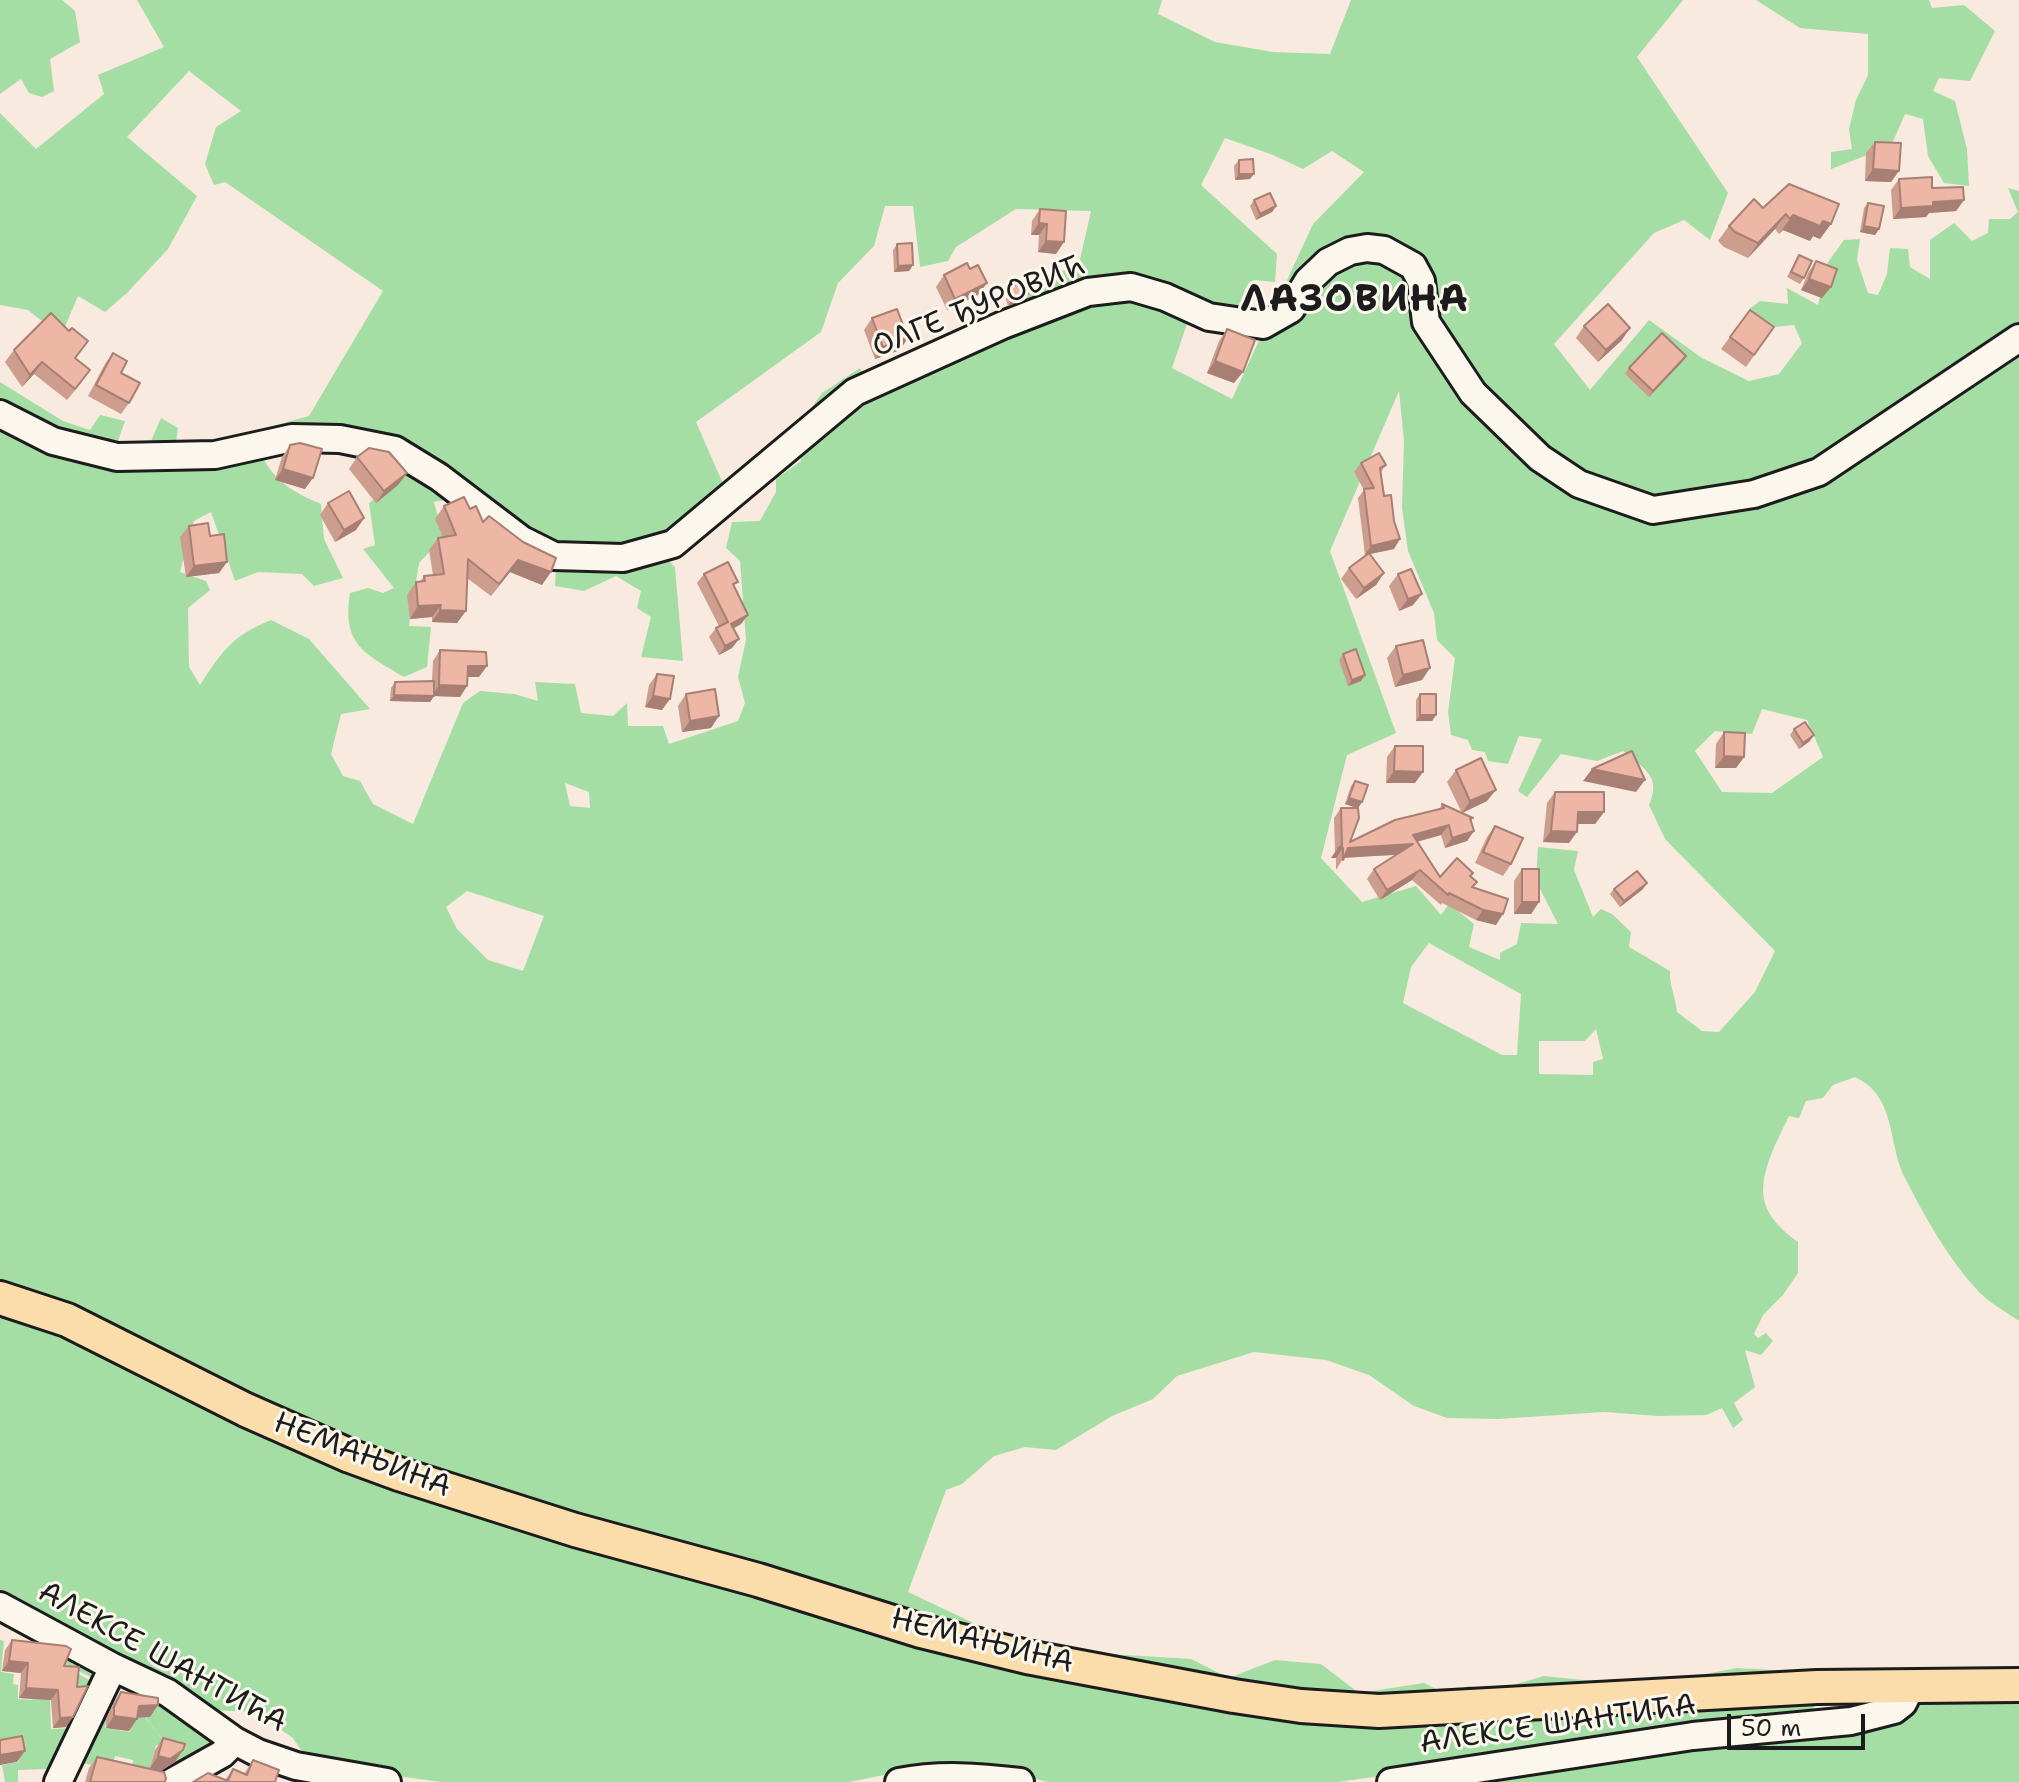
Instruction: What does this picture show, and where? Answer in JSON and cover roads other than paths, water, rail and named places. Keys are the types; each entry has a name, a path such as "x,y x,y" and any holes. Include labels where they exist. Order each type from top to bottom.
{"main road":[{"name":"НЕМАЊИНА","path":"0,1298 67,1320 246,1410 399,1474 575,1530 758,1580 921,1631 1027,1657 1234,1696 1301,1706 1379,1711 1817,1687 2019,1685"}],"street":[{"name":"ОЛГЕ ЂУРОВИЋ","path":"0,414 53,441 117,457 215,455 292,438 340,439 395,450 439,477 522,540 554,556 623,558 673,544 855,392 1003,325 1088,292 1131,287 1165,297 1209,317 1263,325 1291,309 1308,281 1328,262 1350,251 1367,248 1384,250 1413,266 1421,281 1426,322 1473,393 1540,458 1579,484 1653,510 1754,494 1819,472 2019,338"},
{"name":"АЛЕКСЕ ШАНТИЋА","path":"0,1606 168,1693 235,1741 296,1766 387,1782"},
{"path":"58,1782 92,1717 113,1667"},
{"name":"АЛЕКСЕ ШАНТИЋА","path":"1391,1782 1693,1736 1851,1721 1894,1710 1903,1703 1911,1687"},
{"path":"172,1782 222,1754 235,1741"},
{"path":"899,1782 941,1776 975,1776 1020,1782"}],"district":[{"name":"ЛАЗОВИНА","path":"1355,301"}]}
